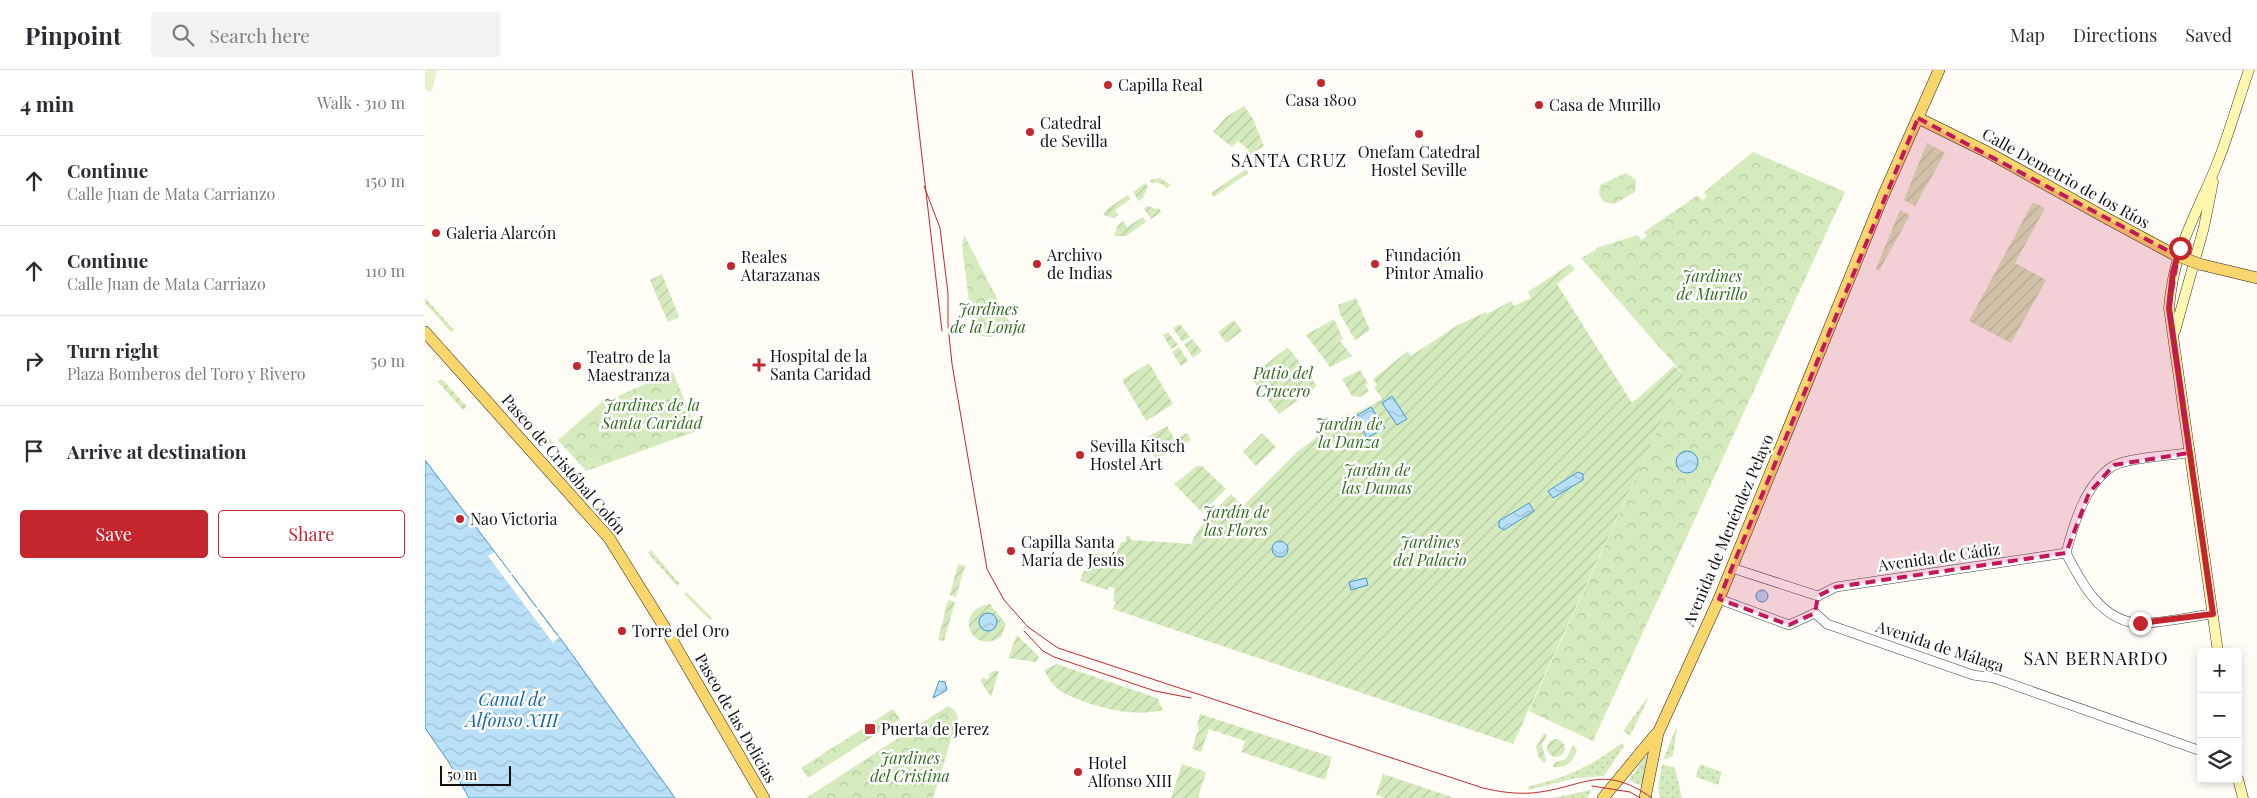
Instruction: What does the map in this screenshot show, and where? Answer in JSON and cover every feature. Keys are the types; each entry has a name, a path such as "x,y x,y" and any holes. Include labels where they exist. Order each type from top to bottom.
{"main road":[{"path":"1918,118 1939,70"},
{"path":"2217,648 2169,308 2177,258 2189,223 2217,164 2249,70"},
{"name":"Calle Demetrio de los Ríos","path":"1918,118 1989,153 2149,242 2197,263 2257,278"},
{"name":"Avenida de Menéndez Pelayo","path":"1657,733 1719,599 1883,196 1918,118"},
{"path":"2174,334 2197,263 2217,164"},
{"name":"Paseo de Cristóbal Colón","path":"425,332 609,538 665,628"},
{"name":"Paseo de las Delicias","path":"665,628 763,798"},
{"path":"1603,798 1657,733"},
{"path":"1645,798 1657,733"},
{"path":"2239,783 2243,798"}],"street":[{"path":"2189,453 2114,465 2100,477 2089,493 2075,522 2066,553 2081,583 2106,610 2122,619 2140,623 2213,614"},
{"name":"Avenida de Cádiz","path":"1818,596 1836,587 2066,553"},
{"path":"1719,599 1789,625 1815,613 1818,596 1731,568"},
{"name":"Avenida de Málaga","path":"1815,613 1827,624 1973,675 1994,678 2197,750"}],"highlighted area":[{"path":"1918,118 2178,256 2169,308 2189,453 2114,465 2089,493 2066,553 1836,587 1818,596 1815,613 1789,625 1719,599"}],"green space":[{"path":"425,70 437,70 432,92 425,90"},
{"path":"1244,106 1253,119 1264,146 1243,159 1249,150 1238,141 1232,147 1213,132 1226,117"},
{"path":"1927,143 1945,153 1915,206 1904,200"},
{"name":"Jardines de Murillo","path":"1753,152 1845,192 1593,741 1529,711 1683,374 1581,258 1596,250 1596,248 1638,235 1641,240 1647,236 1644,232 1698,195 1702,200 1707,197 1704,192"},
{"path":"1246,169 1248,173 1214,197 1211,193"},
{"path":"1626,173 1636,180 1635,192 1614,204 1604,202 1599,194 1600,185"},
{"path":"1160,178 1171,185 1166,189 1164,185 1156,182 1152,184 1150,180"},
{"path":"1145,183 1148,186 1143,198 1139,201 1133,192"},
{"path":"1128,195 1131,199 1115,210 1118,215 1114,218 1103,215 1107,209"},
{"path":"2033,202 2045,208 2015,263 2046,280 2011,343 1969,321"},
{"path":"1147,206 1159,208 1161,212 1151,219 1144,209"},
{"path":"1900,210 1910,215 1879,271 1876,269"},
{"path":"1143,217 1146,222 1126,236 1114,236 1118,225 1123,221 1127,227"},
{"name":"Jardines de la Lonja","path":"964,235 1012,327 992,337 979,336 972,327 962,245"},
{"name":"Jardines del Palacio","path":"1570,264 1575,269 1557,284 1632,403 1674,366 1683,374 1513,744 1113,609 1116,602 1113,601 1115,589 1109,586 1107,590 1080,581 1091,552 1115,557 1121,542 1126,542 1126,536 1130,536 1131,540 1192,544 1203,525 1231,494 1243,506 1297,452 1348,413 1351,416 1382,399 1374,387 1377,385 1373,379 1408,351 1411,356 1456,326 1486,312 1487,314 1511,301 1514,306 1531,298 1528,292"},
{"path":"662,274 679,317 668,322 650,280"},
{"path":"425,298 454,330 451,332 425,303"},
{"path":"1356,298 1370,330 1355,340 1340,314 1338,305"},
{"path":"1334,319 1343,339 1340,341 1352,356 1330,367 1306,335"},
{"path":"1234,320 1242,331 1226,343 1218,332"},
{"path":"1180,324 1190,337 1182,342 1173,328"},
{"path":"1168,332 1178,345 1171,349 1163,335"},
{"path":"1192,339 1202,351 1193,358 1184,344"},
{"path":"1179,347 1188,361 1181,366 1172,352"},
{"name":"Patio del Crucero","path":"1288,347 1317,386 1279,414 1250,377"},
{"path":"1149,363 1173,404 1146,421 1122,380"},
{"path":"1360,370 1368,383 1365,385 1369,391 1360,397 1352,396 1342,379"},
{"name":"Jardines de la Santa Caridad","path":"673,372 697,431 586,471 558,440 604,400 615,410 621,407 618,396"},
{"path":"442,379 467,407 463,410 438,382"},
{"path":"525,411 536,426 555,444 553,446 523,413"},
{"path":"1167,426 1175,440 1187,433 1191,440 1156,459 1144,439"},
{"path":"1262,433 1276,447 1256,466 1243,452"},
{"path":"1197,466 1202,466 1226,489 1202,512 1174,484"},
{"path":"651,550 680,584 677,586 648,553"},
{"path":"958,564 965,566 956,597 950,595"},
{"path":"686,592 712,618 710,620 684,594"},
{"path":"948,600 955,602 944,641 938,640"},
{"path":"990,604 1006,624 1001,637 990,641 981,641 970,630 969,622 971,614 978,608"},
{"path":"1017,635 1039,657 1036,662 1008,658"},
{"path":"1057,664 1157,698 1163,710 1139,713 1126,712 1100,707 1075,698 1058,689 1044,670"},
{"path":"999,671 991,697 980,680 984,677 986,680 990,677 988,674"},
{"path":"1648,699 1630,736 1623,731"},
{"name":"Jardines del Cristina","path":"948,706 955,710 958,717 933,798 806,798"},
{"path":"893,709 900,719 808,778 801,768"},
{"path":"1200,714 1332,757 1325,780 1241,752 1245,741 1209,729 1201,752 1192,749 1199,727 1197,726"},
{"path":"1676,728 1673,756 1663,760"},
{"path":"1544,733 1547,735 1542,745 1546,760 1544,763 1539,758 1536,747"},
{"path":"1552,739 1560,739 1565,744 1563,755 1552,757 1547,752 1547,744"},
{"path":"1622,743 1624,746 1604,776 1576,778 1528,790 1529,786 1578,770"},
{"path":"1573,746 1577,749 1572,760 1562,767 1553,767 1554,763 1566,759"},
{"path":"1645,757 1649,758 1642,786 1629,780"},
{"path":"1182,764 1206,772 1198,798 1171,798"},
{"path":"1662,764 1675,768 1682,798 1660,798 1658,788"},
{"path":"1700,764 1722,772 1718,785 1696,777"},
{"path":"1383,774 1455,798 1385,798 1376,795"},
{"path":"1592,790 1587,798 1551,798"}],"water":[{"path":"1392,396 1407,419 1397,425 1382,403"},
{"path":"1371,407 1385,428 1367,438 1355,417"},
{"path":"1687,451 1695,454 1698,462 1695,470 1687,473 1679,470 1676,462 1679,454"},
{"name":"Canal de Alfonso XIII","path":"425,460 563,642 675,798 469,798 448,761 425,728"},
{"path":"1578,472 1583,474 1583,480 1553,498 1548,491"},
{"path":"1529,503 1534,511 1504,530 1499,527 1499,521"},
{"path":"1280,541 1288,549 1280,557 1272,549"},
{"path":"1366,578 1368,585 1351,590 1349,582"},
{"path":"1760,590 1764,590 1768,596 1764,602 1760,602 1756,598 1756,594"},
{"path":"988,613 996,618 997,622 992,630 988,631 980,626 979,622 984,614"},
{"path":"939,681 945,682 947,690 933,698"}],"pier":[{"path":"494,552 510,573 514,573 511,575 536,608 538,607 538,611 557,636 560,636 553,643 488,556"}],"tram line":[{"path":"912,70 942,331"},
{"path":"924,186 940,228 948,293 948,325 952,364 987,569 1004,600 1028,627 1058,648 1483,788 1495,791 1532,793 1605,779 1619,781 1634,787 1652,798"},
{"path":"1024,631 1043,651 1054,657 1155,691 1191,698"},
{"path":"1592,786 1630,792 1640,798"}],"place":[{"name":"Casa 1800","path":"1321,83"},
{"name":"Capilla Real","path":"1108,85"},
{"name":"Casa de Murillo","path":"1539,105"},
{"name":"Catedral de Sevilla","path":"1030,132"},
{"name":"Onefam Catedral Hostel Seville","path":"1419,134"},
{"name":"Galeria Alarcón","path":"436,233"},
{"name":"Archivo de Indias","path":"1037,264"},
{"name":"Fundación Pintor Amalio","path":"1375,264"},
{"name":"Reales Atarazanas","path":"731,266"},
{"name":"Hospital de la Santa Caridad","path":"759,365"},
{"name":"Teatro de la Maestranza","path":"577,366"},
{"name":"Sevilla Kitsch Hostel Art","path":"1080,455"},
{"name":"Nao Victoria","path":"460,519"},
{"name":"Capilla Santa María de Jesús","path":"1011,551"},
{"name":"Torre del Oro","path":"622,631"},
{"name":"Puerta de Jerez","path":"870,729"},
{"name":"Hotel Alfonso XIII","path":"1078,772"}],"district":[{"name":"SANTA CRUZ","path":"1289,161"},
{"name":"SAN BERNARDO","path":"2096,659"}],"route":[{"path":"2140,623 2213,614 2169,308 2173,272 2180,248"}],"park label":[{"name":"Jardín de la Danza","path":"1349,433"},
{"name":"Jardín de las Damas","path":"1377,479"},
{"name":"Jardín de las Flores","path":"1236,521"}]}
